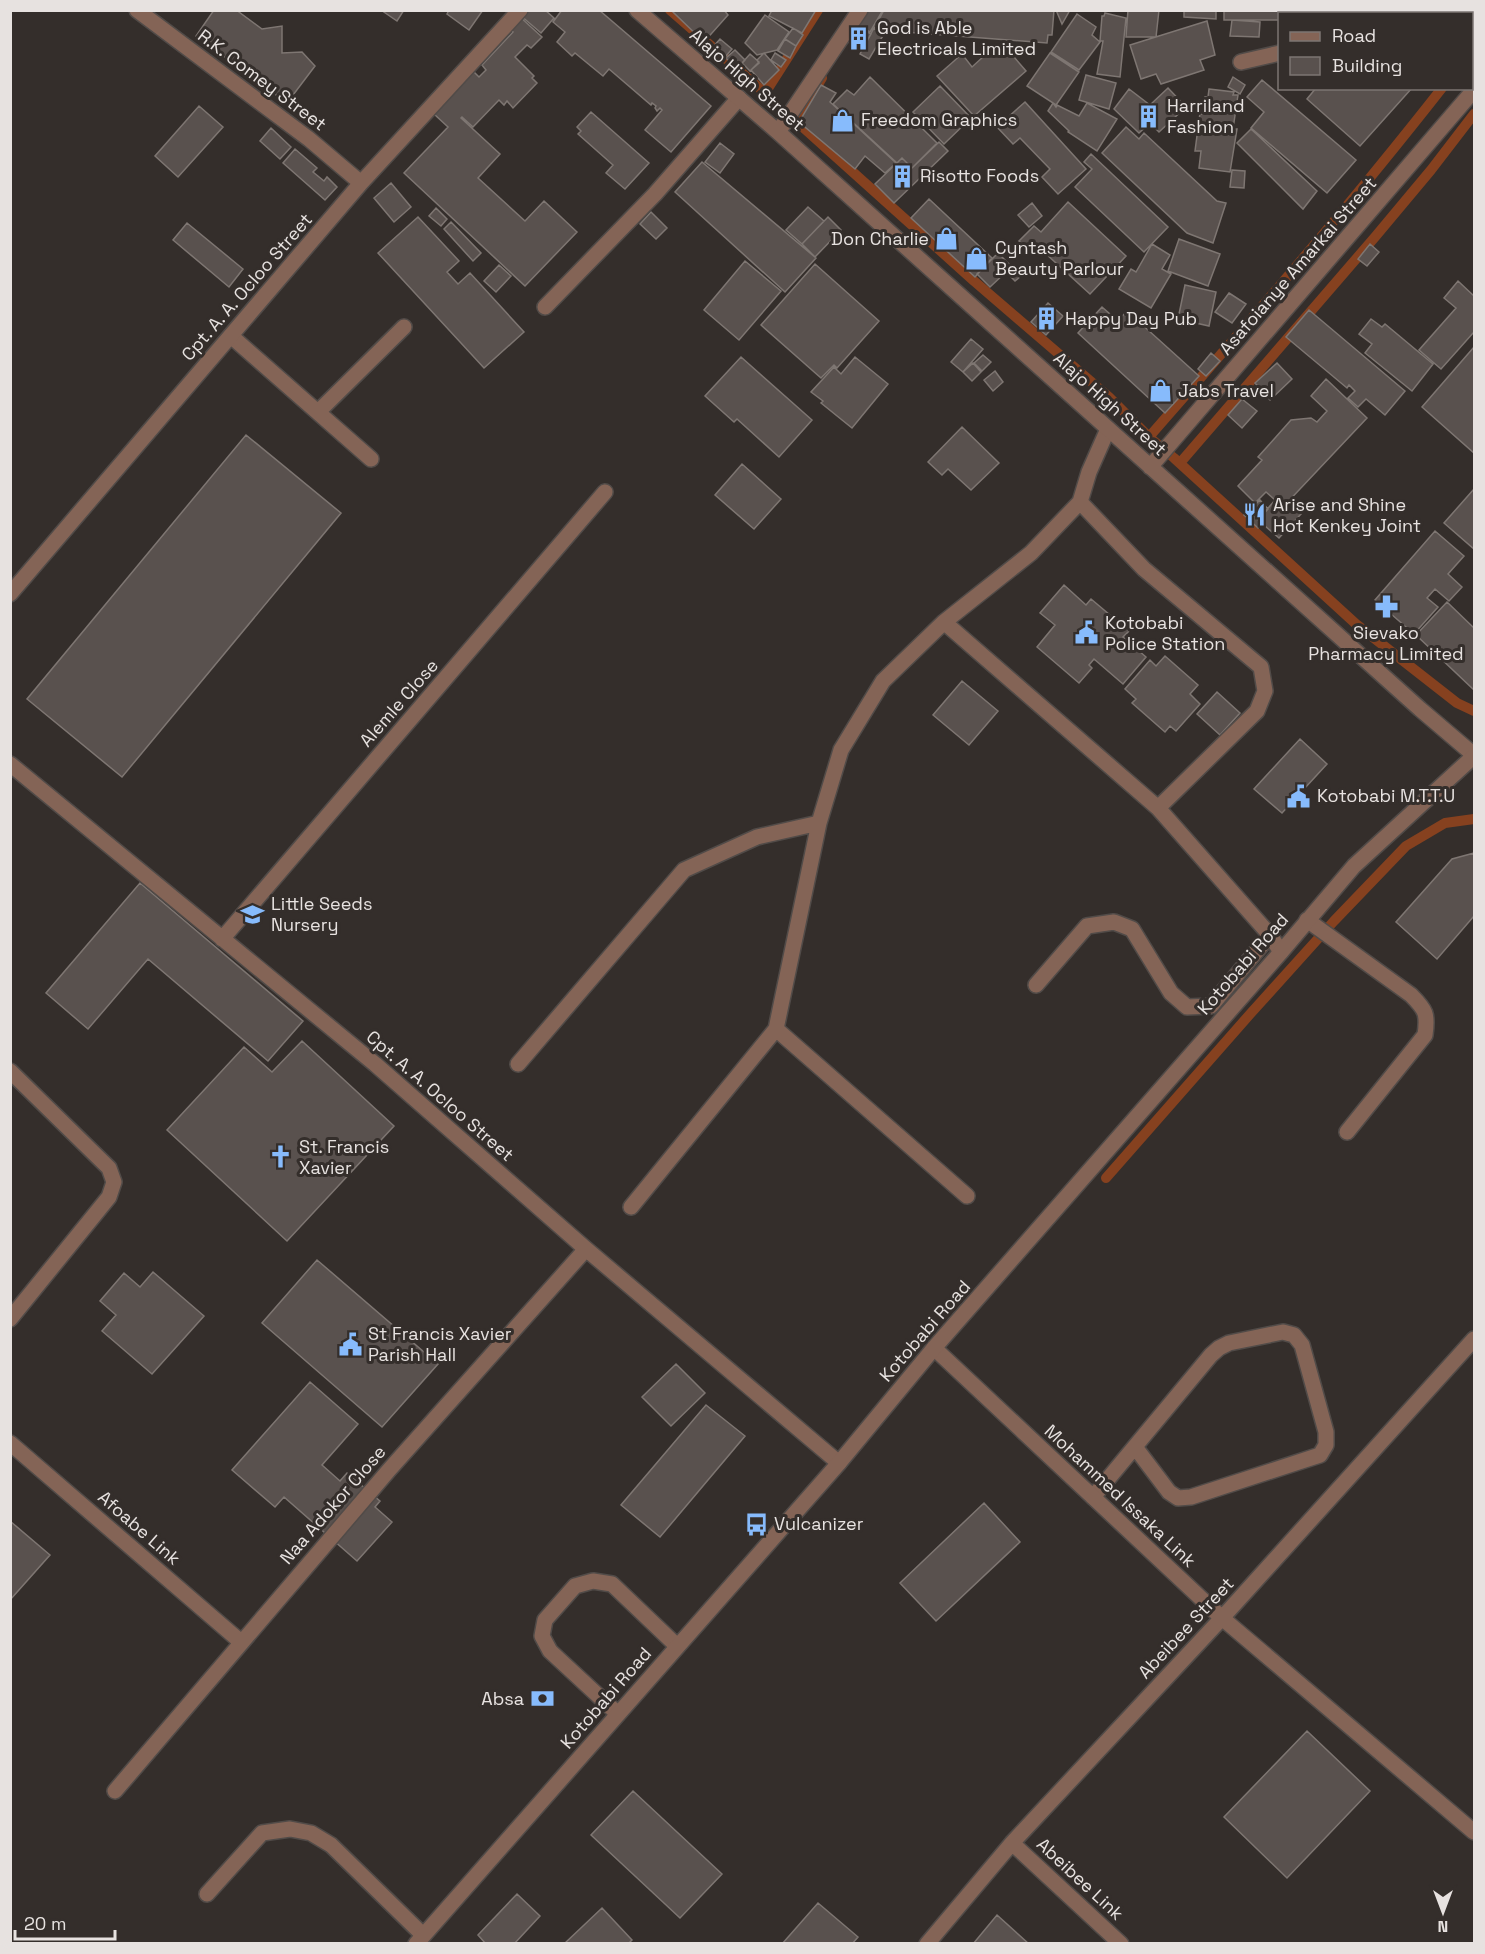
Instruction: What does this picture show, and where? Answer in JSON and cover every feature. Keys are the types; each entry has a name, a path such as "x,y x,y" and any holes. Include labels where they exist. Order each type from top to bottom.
{"street":[{"name":"R.K. Comey Street","path":"137,10 309,140 361,183"},
{"name":"Cpt. A. A. Ocloo Street","path":"10,594 361,183 520,10"},
{"name":"Alajo High Street","path":"637,10 778,132 1474,755"},
{"path":"778,132 860,10"},
{"path":"1241,62 1278,53"},
{"name":"Asafoianye Amarkai Street","path":"1150,467 1474,90"},
{"path":"546,307 655,194 739,98"},
{"path":"318,412 404,327"},
{"path":"231,336 371,459"},
{"path":"631,1207 776,1029 819,823 841,750 883,681 944,622 1031,553 1080,502 1089,472 1108,429"},
{"name":"Alemle Close","path":"222,939 605,492"},
{"path":"1080,502 1144,569 1261,666 1265,691 1257,711 1158,808"},
{"path":"944,622 1158,808 1270,935 1281,952"},
{"name":"Kotobabi Road","path":"419,1939 839,1463 934,1348 1354,866 1474,755"},
{"name":"Cpt. A. A. Ocloo Street","path":"10,764 375,1064 586,1248 839,1463"},
{"path":"518,1064 684,870 758,837 819,823"},
{"path":"1307,920 1411,995 1425,1009 1427,1021 1425,1035 1347,1132"},
{"path":"1036,985 1087,926 1114,922 1132,929 1171,993 1187,1008 1211,1006 1270,935"},
{"path":"776,1029 967,1196"},
{"path":"10,1071 109,1168 114,1182 109,1197 10,1318"},
{"name":"Naa Adokor Close","path":"115,1791 389,1470 586,1248"},
{"path":"1093,1497 1135,1447 1219,1348 1229,1343 1283,1332 1294,1335 1302,1345 1326,1432 1326,1445 1320,1455 1191,1497 1178,1498 1169,1492 1135,1447"},
{"name":"Abeibee Street","path":"927,1944 1012,1843 1474,1340"},
{"name":"Mohammed Issaka Link","path":"934,1348 1221,1618 1474,1832"},
{"name":"Afoabe Link","path":"10,1443 241,1642"},
{"path":"618,1714 550,1651 542,1636 546,1620 575,1586 593,1581 612,1584 677,1646"},
{"path":"207,1894 262,1833 290,1829 311,1833 331,1845 419,1939"},
{"name":"Abeibee Link","path":"1012,1843 1121,1944"}],"building":[{"path":"214,10 240,10 239,12 262,29 282,26 282,53 302,52 315,66 287,103 196,36"},
{"path":"381,10 404,10 397,21"},
{"path":"449,10 483,10 469,30 447,14"},
{"path":"524,10 545,10 554,18 541,33 520,15"},
{"path":"562,10 599,10 711,106 671,152 645,130 662,110 660,108 657,111 656,106 652,103 651,105 609,69 603,76 575,53 572,56 557,42 565,32 553,22"},
{"path":"674,10 724,10 728,15 704,42 673,12"},
{"path":"772,10 816,10 802,33 769,16"},
{"path":"867,10 883,10 870,32 859,26"},
{"path":"884,10 1054,10 1052,35 1048,35 1047,43 905,32 875,27"},
{"path":"1056,10 1070,10 1062,24"},
{"path":"1128,10 1159,10 1156,37 1126,37"},
{"path":"1184,10 1216,10 1216,19 1184,17"},
{"path":"1224,10 1284,10 1284,12 1278,12 1278,20 1224,20"},
{"path":"1454,10 1474,10 1474,27 1473,12 1453,12"},
{"path":"1105,13 1126,18 1120,77 1097,74 1103,41 1100,41 1102,16"},
{"path":"1077,14 1096,27 1092,35 1100,42 1079,70 1051,52"},
{"path":"765,15 789,32 777,50 757,55 745,43"},
{"path":"519,16 542,37 531,48 527,45 515,57 534,76 532,78 537,83 513,108 507,101 504,105 499,100 473,127 461,118 500,154 478,178 525,221 544,201 577,232 525,286 404,173 448,127 434,114 446,101 444,98 471,69 479,77 486,70 482,65 513,32 509,27"},
{"path":"1232,20 1260,22 1259,37 1230,36"},
{"path":"1207,21 1215,55 1200,60 1204,70 1161,84 1156,74 1141,79 1130,45"},
{"name":"God is Able Electricals Limited","path":"857,26 871,34 862,50 848,42"},
{"path":"793,28 803,35 796,46 785,39"},
{"path":"874,28 884,34 869,59 860,54"},
{"path":"720,39 732,49 725,57 713,47"},
{"path":"785,39 796,46 790,58 778,51"},
{"path":"996,45 1004,53 1008,50 1026,71 974,116 937,76 962,54 972,67"},
{"path":"735,50 745,60 737,69 726,58"},
{"path":"764,53 779,70 764,85 751,70 759,63 757,60"},
{"path":"775,53 786,60 781,67 771,60"},
{"path":"1050,53 1079,72 1056,105 1027,86"},
{"path":"750,54 759,62 750,71 742,63"},
{"path":"1086,75 1116,83 1109,109 1079,100"},
{"path":"870,77 937,143 912,168 902,158 897,163 833,104 847,90 854,95"},
{"path":"1233,77 1245,85 1240,94 1228,87"},
{"path":"1262,80 1356,160 1327,193 1251,128 1264,112 1247,97"},
{"path":"821,85 836,93 830,102 896,163 885,173 865,156 855,169 799,122"},
{"path":"940,86 971,118 944,144 913,112"},
{"name":"Harriland Fashion","path":"1168,88 1186,107 1159,132 1150,123 1139,133 1114,109 1129,89 1150,105"},
{"path":"1209,89 1234,92 1233,95 1238,95 1233,129 1237,129 1230,172 1199,168 1201,151 1195,151 1200,113 1203,114 1205,97 1208,97"},
{"path":"1314,90 1410,90 1360,146 1307,99"},
{"path":"1025,102 1086,169 1058,194 1042,177 1050,169 1020,138 1013,144 997,127"},
{"path":"1053,103 1056,107 1057,105 1079,116 1087,103 1117,119 1097,151 1068,132 1048,111"},
{"path":"199,106 223,127 178,177 155,156"},
{"path":"591,112 649,163 625,189 606,173 613,165 578,134 581,131 577,127"},
{"path":"1126,127 1139,139 1144,133 1217,201 1226,203 1213,243 1187,233 1102,153"},
{"path":"271,128 291,147 280,159 260,141"},
{"path":"1251,129 1317,191 1303,209 1237,143"},
{"name":"Risotto Foods","path":"939,142 948,151 894,203 875,184 902,158 912,168"},
{"path":"720,143 734,154 720,173 705,162"},
{"path":"295,149 317,168 313,172 324,181 327,177 337,187 325,200 283,163"},
{"path":"1091,154 1168,227 1144,252 1075,187 1092,169 1084,162"},
{"path":"702,162 816,258 785,292 675,192"},
{"path":"1232,170 1245,171 1244,188 1230,187"},
{"path":"391,183 411,207 394,222 374,198"},
{"path":"929,199 992,258 975,277 911,218"},
{"path":"1068,202 1126,256 1090,294 1034,243 1028,249 1019,241 1034,226 1041,232"},
{"path":"1032,203 1042,216 1029,227 1018,215"},
{"path":"808,207 824,221 802,244 786,230"},
{"path":"436,208 447,219 441,226 429,216"},
{"path":"651,212 667,228 656,239 640,224"},
{"path":"418,217 459,261 447,272 458,284 470,273 524,332 484,368 378,253"},
{"path":"828,217 841,230 815,257 802,244"},
{"path":"451,222 481,253 473,261 444,229"},
{"path":"187,223 243,269 229,287 173,240"},
{"path":"1179,239 1220,254 1208,286 1168,271"},
{"path":"1152,244 1170,255 1162,269 1171,274 1151,308 1119,289 1131,269 1136,272"},
{"path":"1370,244 1379,252 1367,266 1358,259"},
{"path":"998,253 1021,276 1015,281 1006,272 990,287 977,274"},
{"path":"745,261 781,291 739,340 704,310"},
{"path":"815,264 879,321 837,368 834,365 821,378 761,325"},
{"path":"499,265 511,276 496,292 484,281"},
{"path":"1458,281 1474,296 1474,332 1441,369 1419,350 1456,308 1444,298"},
{"path":"1185,285 1216,292 1209,326 1178,319"},
{"path":"1229,293 1246,304 1232,323 1215,312"},
{"name":"Happy Day Pub","path":"1048,303 1063,316 1046,335 1031,322"},
{"path":"1102,307 1118,321 1127,311 1199,376 1165,413 1078,333"},
{"path":"1309,310 1405,391 1385,415 1366,399 1358,407 1348,398 1355,391 1349,385 1347,388 1286,337"},
{"path":"1371,319 1382,327 1385,324 1433,364 1412,391 1365,353 1372,344 1359,334"},
{"path":"971,339 983,349 963,372 951,362"},
{"path":"1474,347 1474,453 1422,407"},
{"path":"1211,353 1220,361 1206,376 1198,369"},
{"path":"983,355 991,362 982,371 974,363"},
{"path":"741,357 812,420 779,457 737,419 734,422 705,396"},
{"path":"855,357 888,384 852,428 811,392 834,367 841,374"},
{"path":"973,363 981,372 972,381 963,372"},
{"path":"1277,363 1292,379 1270,400 1255,383"},
{"path":"995,371 1003,382 993,391 984,380"},
{"path":"1326,379 1367,418 1283,507 1266,492 1255,503 1238,486 1262,460 1258,457 1291,420 1311,418 1317,422 1327,411 1311,396"},
{"path":"1242,399 1257,411 1242,428 1228,415"},
{"path":"962,427 999,463 971,490 948,469 942,475 928,462"},
{"path":"246,435 341,513 122,777 27,699"},
{"path":"742,464 781,499 754,529 715,495"},
{"path":"1474,489 1474,549 1444,523"},
{"path":"1260,500 1268,509 1258,520 1262,523 1258,528 1244,515"},
{"path":"1275,500 1283,508 1289,502 1301,514 1279,538 1258,520"},
{"path":"1435,531 1464,556 1448,574 1462,587 1449,601 1435,589 1427,598 1438,607 1414,634 1375,600"},
{"name":"Kotobabi Police Station","path":"1064,585 1086,605 1091,599 1129,631 1123,637 1146,657 1123,684 1094,659 1089,665 1092,668 1079,683 1037,647 1055,625 1040,613"},
{"path":"1447,602 1474,628 1474,690 1416,635"},
{"path":"1165,656 1198,685 1190,694 1200,704 1176,731 1170,726 1165,732 1132,703 1136,699 1125,689 1150,660 1156,666"},
{"path":"962,681 998,711 969,745 933,715"},
{"path":"1217,692 1240,713 1220,735 1197,714"},
{"path":"1300,739 1327,764 1282,813 1254,789"},
{"path":"1474,853 1474,916 1437,959 1396,922 1452,859"},
{"path":"140,883 303,1021 268,1061 148,959 88,1029 46,993"},
{"name":"St. Francis Xavier","path":"302,1041 394,1126 287,1241 167,1130 244,1047 272,1072"},
{"name":"St Francis Xavier Parish Hall","path":"317,1260 438,1364 382,1427 262,1323"},
{"path":"153,1272 204,1316 152,1374 102,1331 116,1315 100,1301 124,1273 140,1287"},
{"path":"676,1364 705,1393 671,1426 642,1397"},
{"path":"310,1382 358,1424 322,1465 340,1481 347,1473 380,1501 375,1507 392,1522 357,1561 284,1497 275,1507 232,1470"},
{"path":"706,1405 745,1436 660,1537 621,1505"},
{"path":"984,1503 1020,1542 936,1621 900,1583"},
{"path":"10,1521 50,1555 10,1600"},
{"path":"1307,1731 1370,1791 1287,1878 1224,1817"},
{"path":"633,1791 722,1874 680,1918 591,1835"},
{"path":"517,1894 540,1916 514,1944 486,1944 478,1935"},
{"path":"818,1903 858,1937 852,1944 782,1944"},
{"path":"602,1908 632,1940 628,1944 564,1944"},
{"path":"997,1915 1029,1944 973,1944"}],"waterway":[{"path":"670,10 765,93 818,10"},
{"path":"822,78 796,121 974,281 1109,397 1149,437 1356,624 1457,703 1474,711"},
{"path":"1149,437 1298,265 1440,90"},
{"path":"1180,463 1375,237 1474,114"},
{"path":"1106,1178 1334,921 1406,846 1445,823 1474,819"}],"place":[{"name":"God is Able Electricals Limited","path":"859,38"},
{"name":"Harriland Fashion","path":"1149,116"},
{"name":"Freedom Graphics","path":"843,120"},
{"name":"Risotto Foods","path":"902,176"},
{"name":"Don Charlie","path":"947,239"},
{"name":"Cyntash Beauty Parlour","path":"977,258"},
{"name":"Happy Day Pub","path":"1047,319"},
{"name":"Jabs Travel","path":"1160,391"},
{"name":"Arise and Shine Hot Kenkey Joint","path":"1255,515"},
{"name":"Sievako Pharmacy Limited","path":"1386,607"},
{"name":"Kotobabi Police Station","path":"1087,633"},
{"name":"Kotobabi M.T.T.U","path":"1299,796"},
{"name":"Little Seeds Nursery","path":"253,914"},
{"name":"St. Francis Xavier","path":"281,1157"},
{"name":"St Francis Xavier Parish Hall","path":"350,1344"},
{"name":"Vulcanizer","path":"756,1524"},
{"name":"Absa","path":"542,1699"}]}
